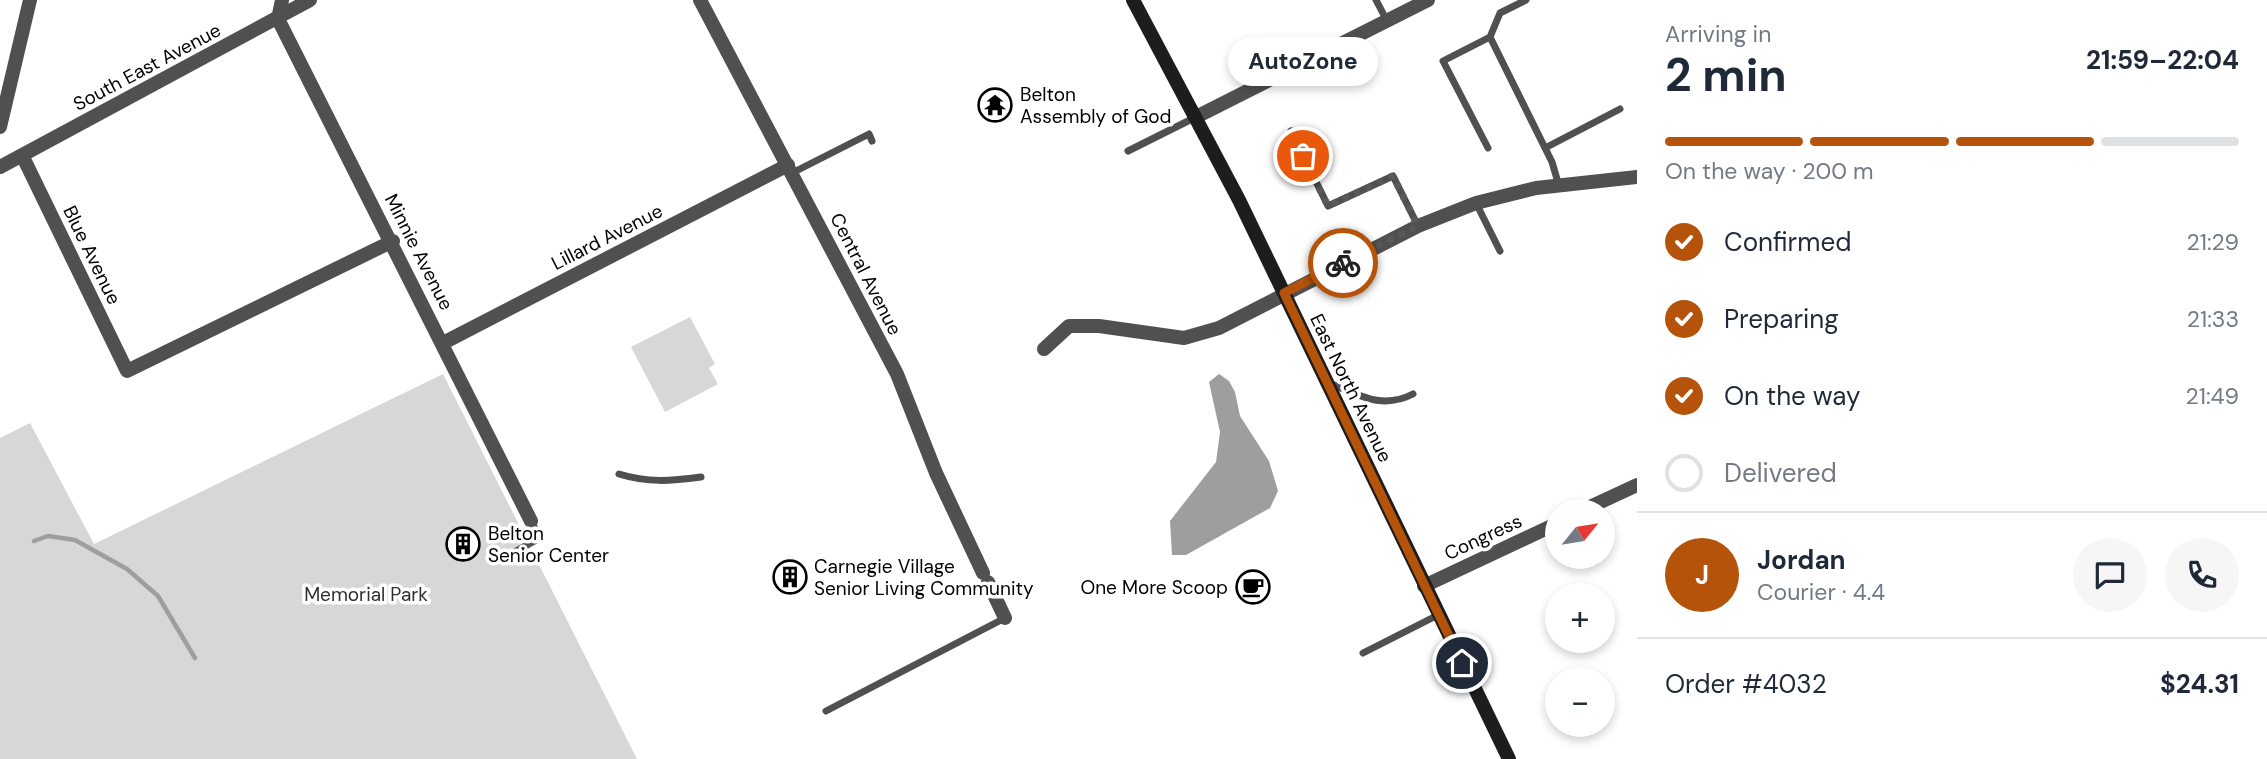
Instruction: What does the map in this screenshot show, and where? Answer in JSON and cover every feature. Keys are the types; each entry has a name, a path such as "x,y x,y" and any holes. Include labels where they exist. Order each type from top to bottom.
{"main road":[{"name":"East North Avenue","path":"1133,0 1196,117 1284,293 1509,759"}],"street":[{"path":"0,127 30,0"},
{"path":"278,19 282,0"},
{"name":"South East Avenue","path":"0,167 310,0"},
{"name":"Central Avenue","path":"700,0 897,374 936,473 1004,618"},
{"path":"1196,117 1428,0"},
{"name":"Minnie Avenue","path":"278,19 393,241 531,521"},
{"name":"Blue Avenue","path":"22,155 127,371 393,241"},
{"name":"Lillard Avenue","path":"443,342 790,169"},
{"path":"1044,349 1069,327 1099,326 1184,338 1220,328 1418,226 1476,203 1559,186 1637,177"},
{"path":"1607,499 1637,485"},
{"name":"Congress","path":"1424,586 1545,529"}],"lane":[{"path":"1376,0 1387,22"},
{"path":"1488,148 1444,61 1490,37 1500,13 1526,0"},
{"path":"1490,37 1545,148 1559,186"},
{"path":"1545,148 1620,109"},
{"path":"1128,151 1196,117"},
{"path":"1291,131 1328,206 1393,176 1418,226"},
{"path":"790,169 869,134 872,141"},
{"path":"1476,203 1500,251"},
{"path":"1327,382 1376,402 1390,403 1413,394"},
{"path":"618,474 643,481 664,482 701,477"},
{"path":"507,556 540,538 531,521"},
{"path":"1363,653 1438,615"},
{"path":"827,711 1004,618"}],"green space":[{"path":"690,317 715,364 709,368 718,384 665,412 631,347"},
{"name":"Memorial Park","path":"443,374 637,759 0,759 0,438 30,423 94,544"}],"shaded area":[{"path":"1219,374 1229,381 1235,392 1240,416 1269,461 1278,491 1270,508 1186,555 1172,555 1170,521 1216,462 1220,432 1209,382"}],"waterway":[{"path":"34,541 48,536 75,540 127,569 158,596 195,658"}],"way so far":[{"path":"1303,156 1328,206 1393,176 1418,226 1343,263"}],"place":[{"name":"Belton Assembly of God","path":"995,105"},
{"name":"AutoZone","path":"1303,156"},
{"name":"Belton Senior Center","path":"463,544"},
{"name":"Carnegie Village Senior Living Community","path":"790,577"},
{"name":"One More Scoop","path":"1253,587"}],"route":[{"path":"1343,263 1284,293 1462,663"}]}
